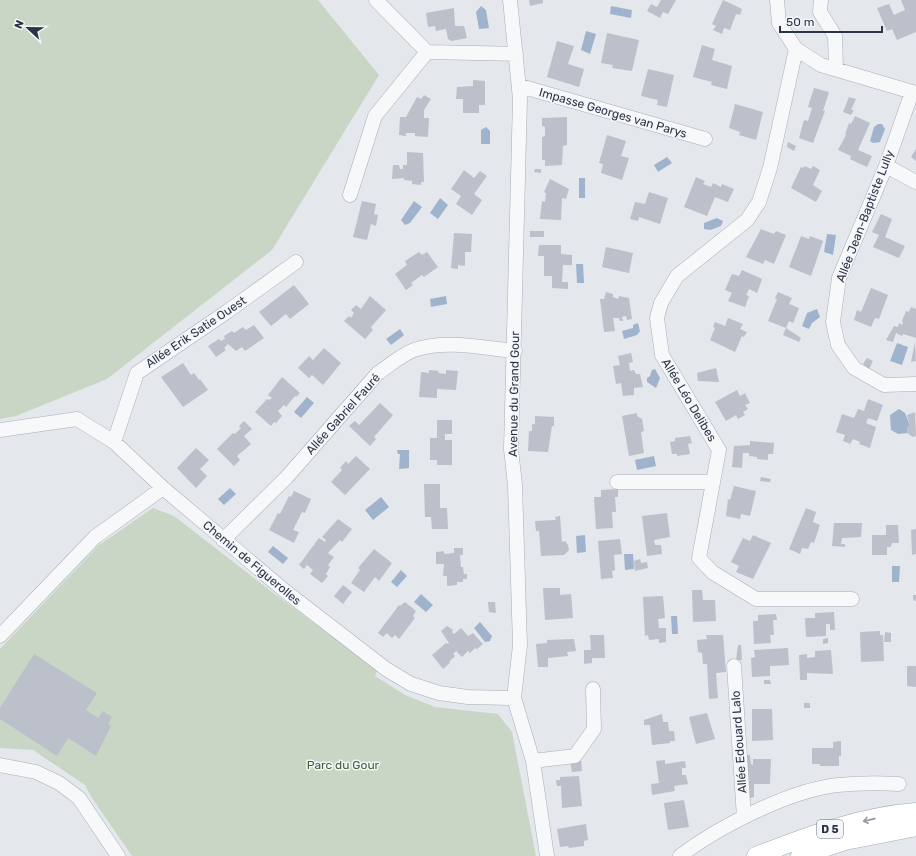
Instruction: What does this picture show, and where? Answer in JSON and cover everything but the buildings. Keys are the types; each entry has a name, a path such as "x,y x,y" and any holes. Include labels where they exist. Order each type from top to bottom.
{"main road":[{"name":"D 5","path":"756,856 831,829 872,819 916,812"},
{"name":"D 5","path":"800,856 845,841 916,827"}],"street":[{"path":"376,0 428,52 516,54"},
{"name":"Avenue du Grand Gour","path":"510,0 520,86 515,351 511,449 515,485 520,645 514,698 533,761 547,856"},
{"path":"777,0 779,23 796,49 820,65 836,68 914,93"},
{"path":"820,0 820,12 835,36 836,68"},
{"name":"Allée Léo Delibes","path":"796,49 770,168 759,202 747,220 677,276 661,303 657,318 662,355 719,450 699,558 712,572 756,599 852,599"},
{"path":"350,195 375,116 428,52"},
{"name":"Impasse Georges van Parys","path":"520,86 706,139"},
{"name":"Allée Jean-Baptiste Lully","path":"914,93 886,166 839,278 833,322 838,345 854,368 884,385 916,384"},
{"path":"886,166 916,182"},
{"name":"Allée Erik Satie Ouest","path":"114,442 137,373 228,311 296,262"},
{"name":"Allée Gabriel Fauré","path":"224,540 286,478 378,373 397,360 414,351 437,344 515,351"},
{"name":"Chemin de Figuerolles","path":"0,430 77,419 114,442 163,488 285,591 386,669 411,684 439,693 468,697 514,698"},
{"path":"617,482 713,482"},
{"path":"0,636 95,537 163,488"},
{"name":"Allée Edouard Lalo","path":"734,666 744,817"},
{"path":"533,761 575,756 594,729 593,689"},
{"path":"0,765 36,772 59,783 79,798 118,856"},
{"path":"680,856 744,817 788,797 837,785 899,784"}],"green space":[{"path":"0,0 318,0 379,75 272,250 107,379 16,416 0,419"},
{"name":"Parc du Gour","path":"153,508 174,516 276,595 377,670 375,676 405,695 435,707 498,714 512,732 536,856 132,856 92,798 85,785 33,750 0,748 0,649 99,545"}],"water":[{"path":"481,6 486,10 489,28 479,29 476,12"},
{"path":"611,6 632,10 631,18 610,14"},
{"path":"586,31 596,34 590,54 581,50"},
{"path":"878,124 882,124 885,129 880,142 873,143 870,141 874,127"},
{"path":"486,127 490,131 490,144 481,144 481,130"},
{"path":"667,157 672,163 658,172 654,165"},
{"path":"579,178 585,178 585,198 579,198"},
{"path":"440,198 448,205 438,219 430,213"},
{"path":"414,201 422,207 410,223 405,225 401,220"},
{"path":"717,218 723,221 721,226 710,230 704,229 704,223"},
{"path":"827,234 836,235 833,255 824,252"},
{"path":"576,264 583,264 584,283 577,283"},
{"path":"446,296 447,304 431,307 430,299"},
{"path":"817,309 820,317 812,323 809,329 802,326 807,313"},
{"path":"638,323 640,331 637,335 624,339 622,331 633,328 633,325"},
{"path":"400,329 404,335 391,345 386,339"},
{"path":"897,343 908,347 902,365 890,361"},
{"path":"655,369 660,378 656,388 647,382 647,378 650,376 652,370"},
{"path":"307,397 314,403 301,418 294,412"},
{"path":"899,409 905,413 910,425 907,428 907,433 898,434 891,430 890,415"},
{"path":"397,450 409,450 409,468 399,469 400,454 398,454"},
{"path":"654,456 656,466 637,470 635,460"},
{"path":"230,488 236,494 224,505 218,499"},
{"path":"381,497 389,507 373,520 365,510"},
{"path":"585,535 586,552 577,553 576,536"},
{"path":"273,546 288,558 283,564 268,552"},
{"path":"624,554 633,554 634,569 625,570"},
{"path":"892,566 900,566 899,582 892,582"},
{"path":"401,570 407,576 397,587 391,582"},
{"path":"421,594 433,605 426,612 414,602"},
{"path":"671,616 677,616 678,634 672,634"},
{"path":"480,622 492,636 490,641 485,642 474,628"}]}
